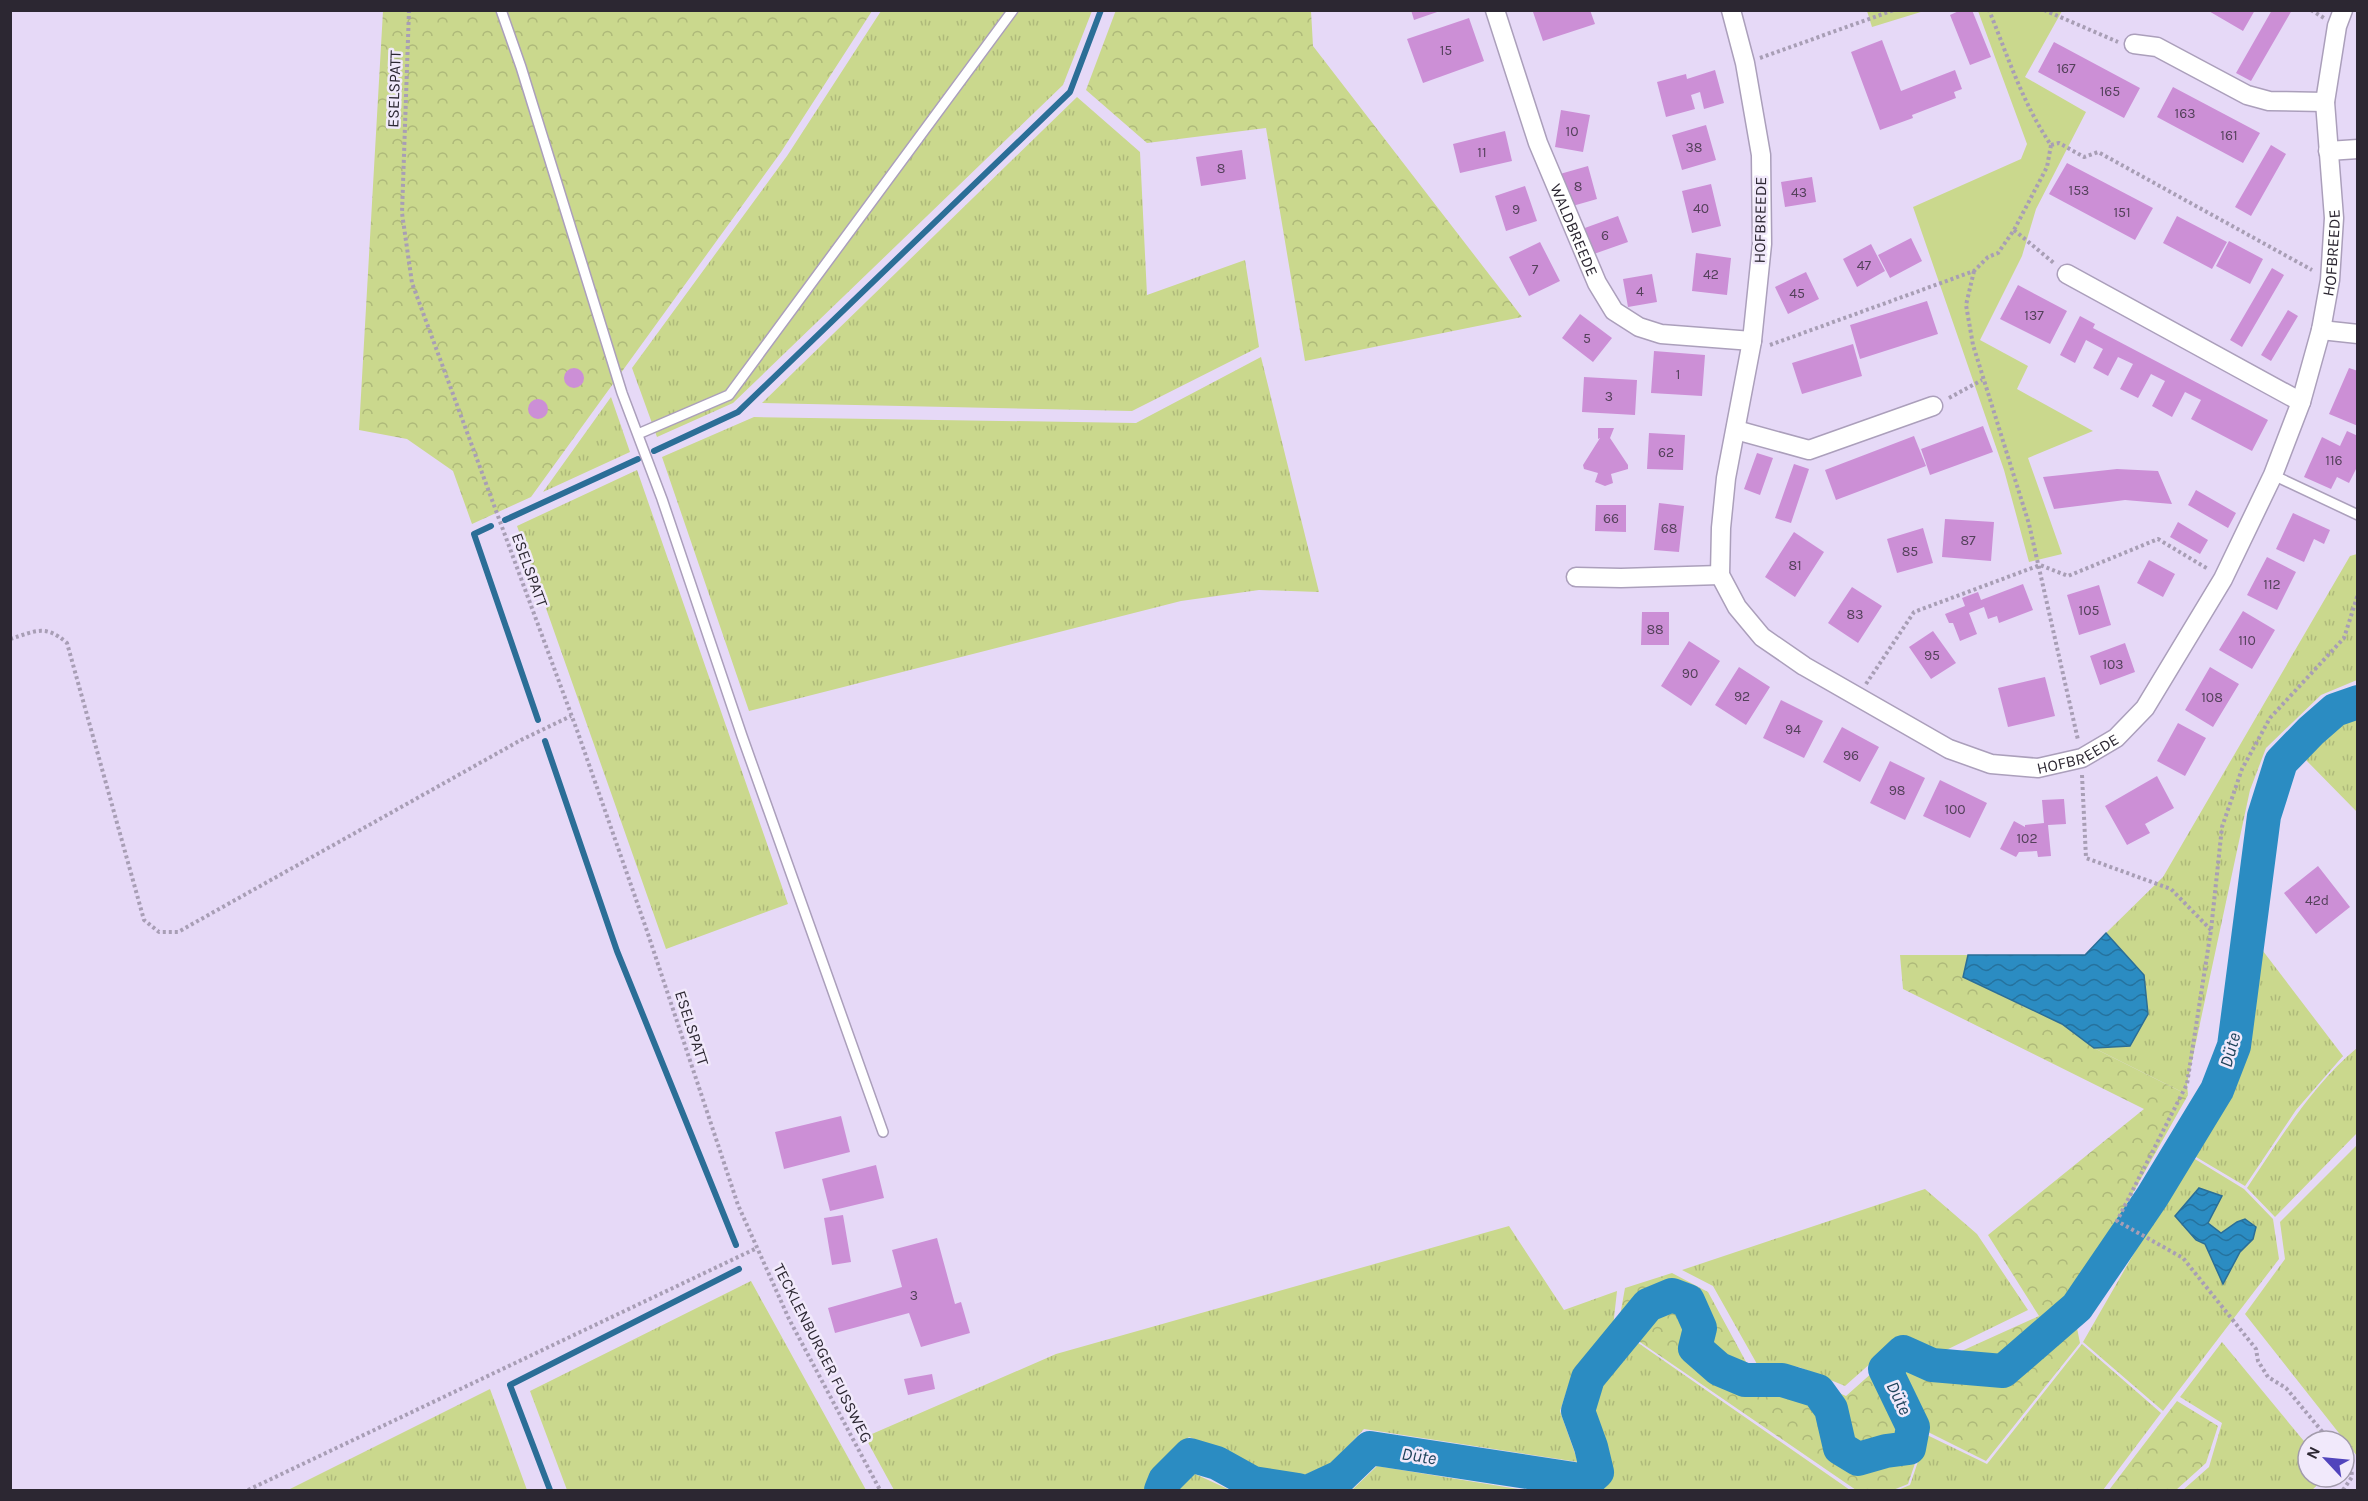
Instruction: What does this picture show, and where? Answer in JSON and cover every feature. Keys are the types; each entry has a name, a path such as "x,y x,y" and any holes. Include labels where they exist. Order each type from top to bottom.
{"street":[{"name":"WALDBREEDE","path":"1495,10 1538,144 1597,283 1614,310 1639,327 1661,334 1752,341"},
{"name":"HOFBREEDE","path":"1731,10 1745,63 1761,155 1762,244 1752,341 1726,478 1721,528 1720,575 1737,607 1762,638 1804,666 1950,749 1991,764 2038,768 2082,758 2116,738 2145,708 2223,579 2273,475 2301,402 2321,330 2330,280 2334,218 2325,102 2337,26 2343,10"},
{"path":"2134,44 2157,47 2247,95 2269,101 2325,102"},
{"path":"2328,151 2358,149"},
{"path":"2067,274 2301,402"},
{"path":"2321,330 2358,333"},
{"path":"1736,430 1809,450 1933,406"},
{"path":"1576,577 1720,575"}],"lane":[{"path":"501,10 622,393 662,499 742,736 883,1132"},
{"path":"638,434 729,395 1012,10"},
{"path":"2273,475 2358,514"}],"path":[{"name":"ESELSPATT","path":"409,10 402,213 412,283 571,716 647,931 711,1125"},
{"path":"1745,63 1894,10"},
{"path":"1752,341 1768,345 1974,271 1988,257 1998,253 2014,230 2047,167 2051,145 2027,104 1989,10"},
{"path":"2044,10 2112,41 2134,44"},
{"path":"2051,145 2060,143 2084,157 2098,152 2330,280"},
{"path":"2014,230 2067,274"},
{"path":"1974,271 1966,305 1973,345 2040,564"},
{"path":"1933,406 1982,380"},
{"path":"1858,697 1914,612 2040,564 2068,576 2158,539 2223,579"},
{"path":"2320,1429 2286,1388 2268,1377 2258,1362 2256,1349 2183,1258 2116,1221 2187,1084 2211,930 2222,827 2242,769 2270,718 2344,638 2358,594"},
{"path":"10,639 35,631 53,631 67,643 144,920 159,932 178,932 521,740 571,716"},
{"name":"TECKLENBURGER FUSSWEG","path":"711,1125 738,1205 789,1319 880,1491"},
{"path":"248,1491 757,1248"}],"green space":[{"path":"1116,10 1311,11 1313,46 1522,317 1305,361 1266,128 1147,143 1086,90"},
{"path":"1867,10 1924,11 1872,27"},
{"path":"383,11 872,11 781,152 531,497 472,524 453,471 407,439 359,430"},
{"path":"881,11 1092,11 1063,85 733,403 657,437 632,368 787,156"},
{"path":"1978,11 2062,11 2025,77 2086,112 2036,209 2022,256 1980,340 2028,366 2017,389 2093,431 2028,458 2062,554 2029,562 2004,470 1913,207 2021,159 2027,144"},
{"path":"1077,97 1140,152 1147,295 1245,260 1259,347 1132,411 762,403"},
{"path":"1261,357 1319,592 1259,590 1181,601 749,711 662,457 754,417 1136,423"},
{"path":"611,397 630,452 543,492"},
{"path":"637,470 788,904 666,949 517,526"},
{"path":"2357,554 2357,680 2321,695 2266,748 2250,790 2187,1084 2188,1095 2094,1048 2130,1045 2144,975 2106,933 2163,877 2350,556"},
{"path":"2358,719 2357,812 2304,758 2341,725"},
{"path":"2263,951 2343,1056 2296,1110 2245,1186 2191,1154 2229,1095 2247,1049"},
{"path":"1900,955 1968,955 1963,977 2062,1024 2094,1048 2188,1095 2117,1221 2070,1293 2080,1343 1986,1461 1926,1431 1908,1484 1893,1490 1856,1490 1618,1327 1625,1288 1672,1273 1708,1292 1751,1371 1798,1375 1846,1396 1901,1347 1935,1363 2039,1316 1988,1235 2144,1109 1903,989"},
{"path":"2357,1048 2357,1133 2275,1217 2247,1188 2311,1096"},
{"path":"2357,1145 2357,1456 2356,1429 2336,1429 2245,1314 2285,1259 2280,1222"},
{"path":"2190,1156 2244,1189 2273,1219 2279,1259 2163,1411 2083,1342"},
{"path":"1925,1189 1977,1234 2028,1310 1936,1355 1899,1338 1845,1386 1799,1367 1757,1364 1713,1286 1682,1270"},
{"path":"1509,1226 1564,1310 1617,1291 1613,1327 1574,1369 1560,1411 1578,1462 1364,1429 1332,1463 1302,1476 1258,1469 1225,1451 1189,1437 1153,1473 1145,1490 894,1490 865,1437 1056,1354"},
{"path":"751,1281 866,1490 567,1490 530,1391"},
{"path":"1634,1340 1850,1490 1594,1490 1613,1471 1591,1405 1598,1381"},
{"path":"2222,1342 2296,1431 2296,1489 2313,1489 2183,1490 2209,1467 2222,1423 2180,1397"},
{"path":"2082,1344 2161,1413 2103,1490 1898,1490 1910,1485 1927,1435 1987,1464"},
{"path":"490,1389 527,1490 288,1490"},
{"path":"2177,1401 2218,1426 2206,1463 2176,1490 2109,1490"},
{"path":"1377,1466 1524,1490 1352,1490"},
{"path":"1193,1473 1230,1490 1170,1490 1171,1487"}],"water":[{"path":"2106,933 2144,975 2148,1014 2130,1046 2094,1048 2062,1024 1963,977 1968,955 2085,955"},
{"path":"2199,1188 2222,1196 2208,1223 2221,1233 2245,1219 2256,1227 2253,1239 2240,1252 2223,1284 2205,1244 2196,1240 2175,1216"}],"building":[{"path":"1411,10 1440,10 1440,11 1414,20"},
{"path":"1536,10 1590,10 1595,24 1543,41 1533,12"},
{"path":"1961,10 1972,10 1991,57 1970,65 1950,15"},
{"path":"2207,10 2255,10 2243,31"},
{"path":"2272,10 2292,10 2251,81 2236,73"},
{"path":"1469,18 1484,61 1423,83 1407,39"},
{"path":"1882,40 1901,91 1955,70 1962,89 1954,92 1956,98 1880,130 1851,52"},
{"path":"2054,42 2140,88 2124,118 2038,72"},
{"path":"1715,70 1724,103 1704,109 1700,92 1691,95 1695,109 1666,117 1657,82 1686,74 1687,79"},
{"path":"2173,87 2260,133 2243,163 2157,117"},
{"path":"1561,110 1590,115 1583,152 1555,147"},
{"path":"1706,125 1716,160 1682,170 1672,135"},
{"path":"1505,131 1512,161 1460,173 1453,144"},
{"path":"2271,145 2286,154 2251,216 2235,207"},
{"path":"1242,150 1246,179 1201,186 1196,157"},
{"path":"2067,163 2153,208 2135,240 2049,194"},
{"path":"1588,166 1597,199 1569,207 1560,174"},
{"path":"1812,177 1816,202 1785,207 1781,182"},
{"path":"1711,184 1721,226 1692,233 1682,191"},
{"path":"1525,186 1537,221 1506,231 1495,196"},
{"path":"1618,216 1628,242 1591,255 1582,229"},
{"path":"2177,216 2227,242 2212,269 2163,243"},
{"path":"1911,238 1922,261 1890,278 1878,255"},
{"path":"2229,241 2263,259 2250,284 2216,266"},
{"path":"1540,242 1560,281 1529,296 1509,257"},
{"path":"1871,244 1885,271 1857,287 1843,259"},
{"path":"1696,253 1731,258 1727,295 1692,291"},
{"path":"2272,268 2284,275 2242,347 2230,340"},
{"path":"1806,272 1819,299 1788,314 1775,287"},
{"path":"1652,274 1657,302 1628,307 1623,279"},
{"path":"2018,285 2067,311 2050,344 2000,319"},
{"path":"1927,301 1938,334 1860,359 1850,325"},
{"path":"2288,310 2298,316 2271,361 2261,355"},
{"path":"1580,314 1612,338 1593,362 1562,338"},
{"path":"2080,316 2095,324 2093,328 2268,420 2252,451 2191,419 2201,400 2185,392 2172,417 2152,406 2165,381 2151,374 2138,398 2120,389 2133,364 2118,357 2108,376 2093,368 2103,349 2086,340 2075,363 2060,355"},
{"path":"1853,344 1862,376 1802,394 1792,363"},
{"path":"1654,351 1705,355 1702,396 1651,393"},
{"path":"570,368 578,368 584,374 584,382 578,388 570,388 564,382 564,374"},
{"path":"2349,368 2358,371 2358,426 2329,414"},
{"path":"1584,377 1637,380 1635,415 1582,412"},
{"path":"538,399 545,402 548,409 545,416 538,419 531,416 528,409 531,402"},
{"path":"1983,426 1993,452 1930,475 1921,449"},
{"path":"1598,428 1614,428 1610,438 1628,465 1628,469 1611,474 1613,483 1605,486 1595,482 1598,473 1584,469 1583,465 1600,438 1598,439"},
{"path":"2347,431 2358,436 2358,465 2349,483 2337,477 2331,489 2304,477 2322,437 2340,446"},
{"path":"1649,433 1685,435 1683,470 1647,469"},
{"path":"1914,436 1926,466 1836,500 1825,470"},
{"path":"1757,453 1773,458 1760,495 1744,489"},
{"path":"1794,464 1809,469 1791,523 1775,518"},
{"path":"2117,469 2158,471 2172,504 2125,500 2054,509 2043,477"},
{"path":"2196,490 2236,513 2228,528 2188,505"},
{"path":"1659,503 1684,506 1679,552 1654,550"},
{"path":"1596,505 1626,505 1626,532 1595,531"},
{"path":"2293,513 2330,530 2324,544 2314,539 2304,562 2276,549"},
{"path":"1945,519 1994,522 1991,561 1942,557"},
{"path":"2178,522 2208,540 2200,554 2170,537"},
{"path":"1923,528 1933,563 1897,573 1887,539"},
{"path":"1794,532 1824,552 1795,597 1765,577"},
{"path":"2267,557 2296,572 2277,610 2247,595"},
{"path":"2149,560 2175,574 2163,597 2137,583"},
{"path":"2023,584 2033,610 1999,623 1997,616 1988,619 1984,607 1969,613 1977,634 1960,641 1953,623 1949,623 1945,614 1965,606 1962,598 1978,592 1981,600"},
{"path":"2099,585 2111,625 2079,635 2067,595"},
{"path":"1852,587 1882,606 1858,643 1828,623"},
{"path":"2243,611 2275,630 2252,669 2219,650"},
{"path":"1642,612 1669,612 1669,645 1641,645"},
{"path":"1933,631 1956,663 1931,679 1909,647"},
{"path":"1689,641 1720,661 1691,706 1661,686"},
{"path":"2125,643 2135,672 2100,685 2090,656"},
{"path":"1739,667 1770,687 1746,725 1715,705"},
{"path":"2210,667 2239,684 2213,727 2185,710"},
{"path":"2045,677 2055,716 2008,727 1998,688"},
{"path":"1781,700 1823,721 1804,758 1763,738"},
{"path":"2178,723 2206,738 2185,776 2157,761"},
{"path":"1842,727 1879,747 1860,782 1823,762"},
{"path":"1890,761 1925,778 1905,820 1870,803"},
{"path":"2157,776 2174,808 2145,824 2150,833 2127,845 2105,806"},
{"path":"1940,780 1987,803 1970,838 1923,816"},
{"path":"2064,799 2066,824 2048,825 2051,856 2038,857 2037,851 2019,852 2016,857 2000,849 2014,821 2025,827 2025,825 2044,823 2042,800"},
{"path":"2318,866 2350,907 2316,934 2284,893"},
{"path":"841,1116 850,1152 784,1169 775,1132"},
{"path":"876,1165 884,1198 830,1211 822,1179"},
{"path":"843,1215 851,1262 832,1265 824,1218"},
{"path":"937,1238 955,1304 961,1302 970,1333 921,1347 909,1313 835,1333 828,1308 902,1287 892,1250"},
{"path":"932,1374 935,1389 908,1395 904,1379"}],"waterway":[{"path":"654,451 738,412 1070,92 1101,10"},
{"path":"505,520 638,459"},
{"path":"491,526 474,534 538,720"},
{"name":"Düte","path":"1312,1490 1340,1477 1370,1448 1587,1481 1597,1472 1578,1411 1588,1378 1648,1305 1672,1295 1688,1301 1700,1328 1695,1348 1719,1369 1745,1380 1782,1380 1818,1391 1831,1409 1840,1448 1858,1459 1886,1451 1909,1448 1913,1427 1885,1369 1903,1352 1932,1365 2003,1371 2077,1307 2152,1197 2217,1090 2234,1046 2264,816 2281,762 2335,710 2358,702"},
{"path":"545,741 617,951 736,1245"},
{"path":"550,1490 510,1385 739,1269"},
{"name":"Düte","path":"1161,1490 1165,1480 1190,1455 1217,1463 1253,1483 1298,1490"}]}
